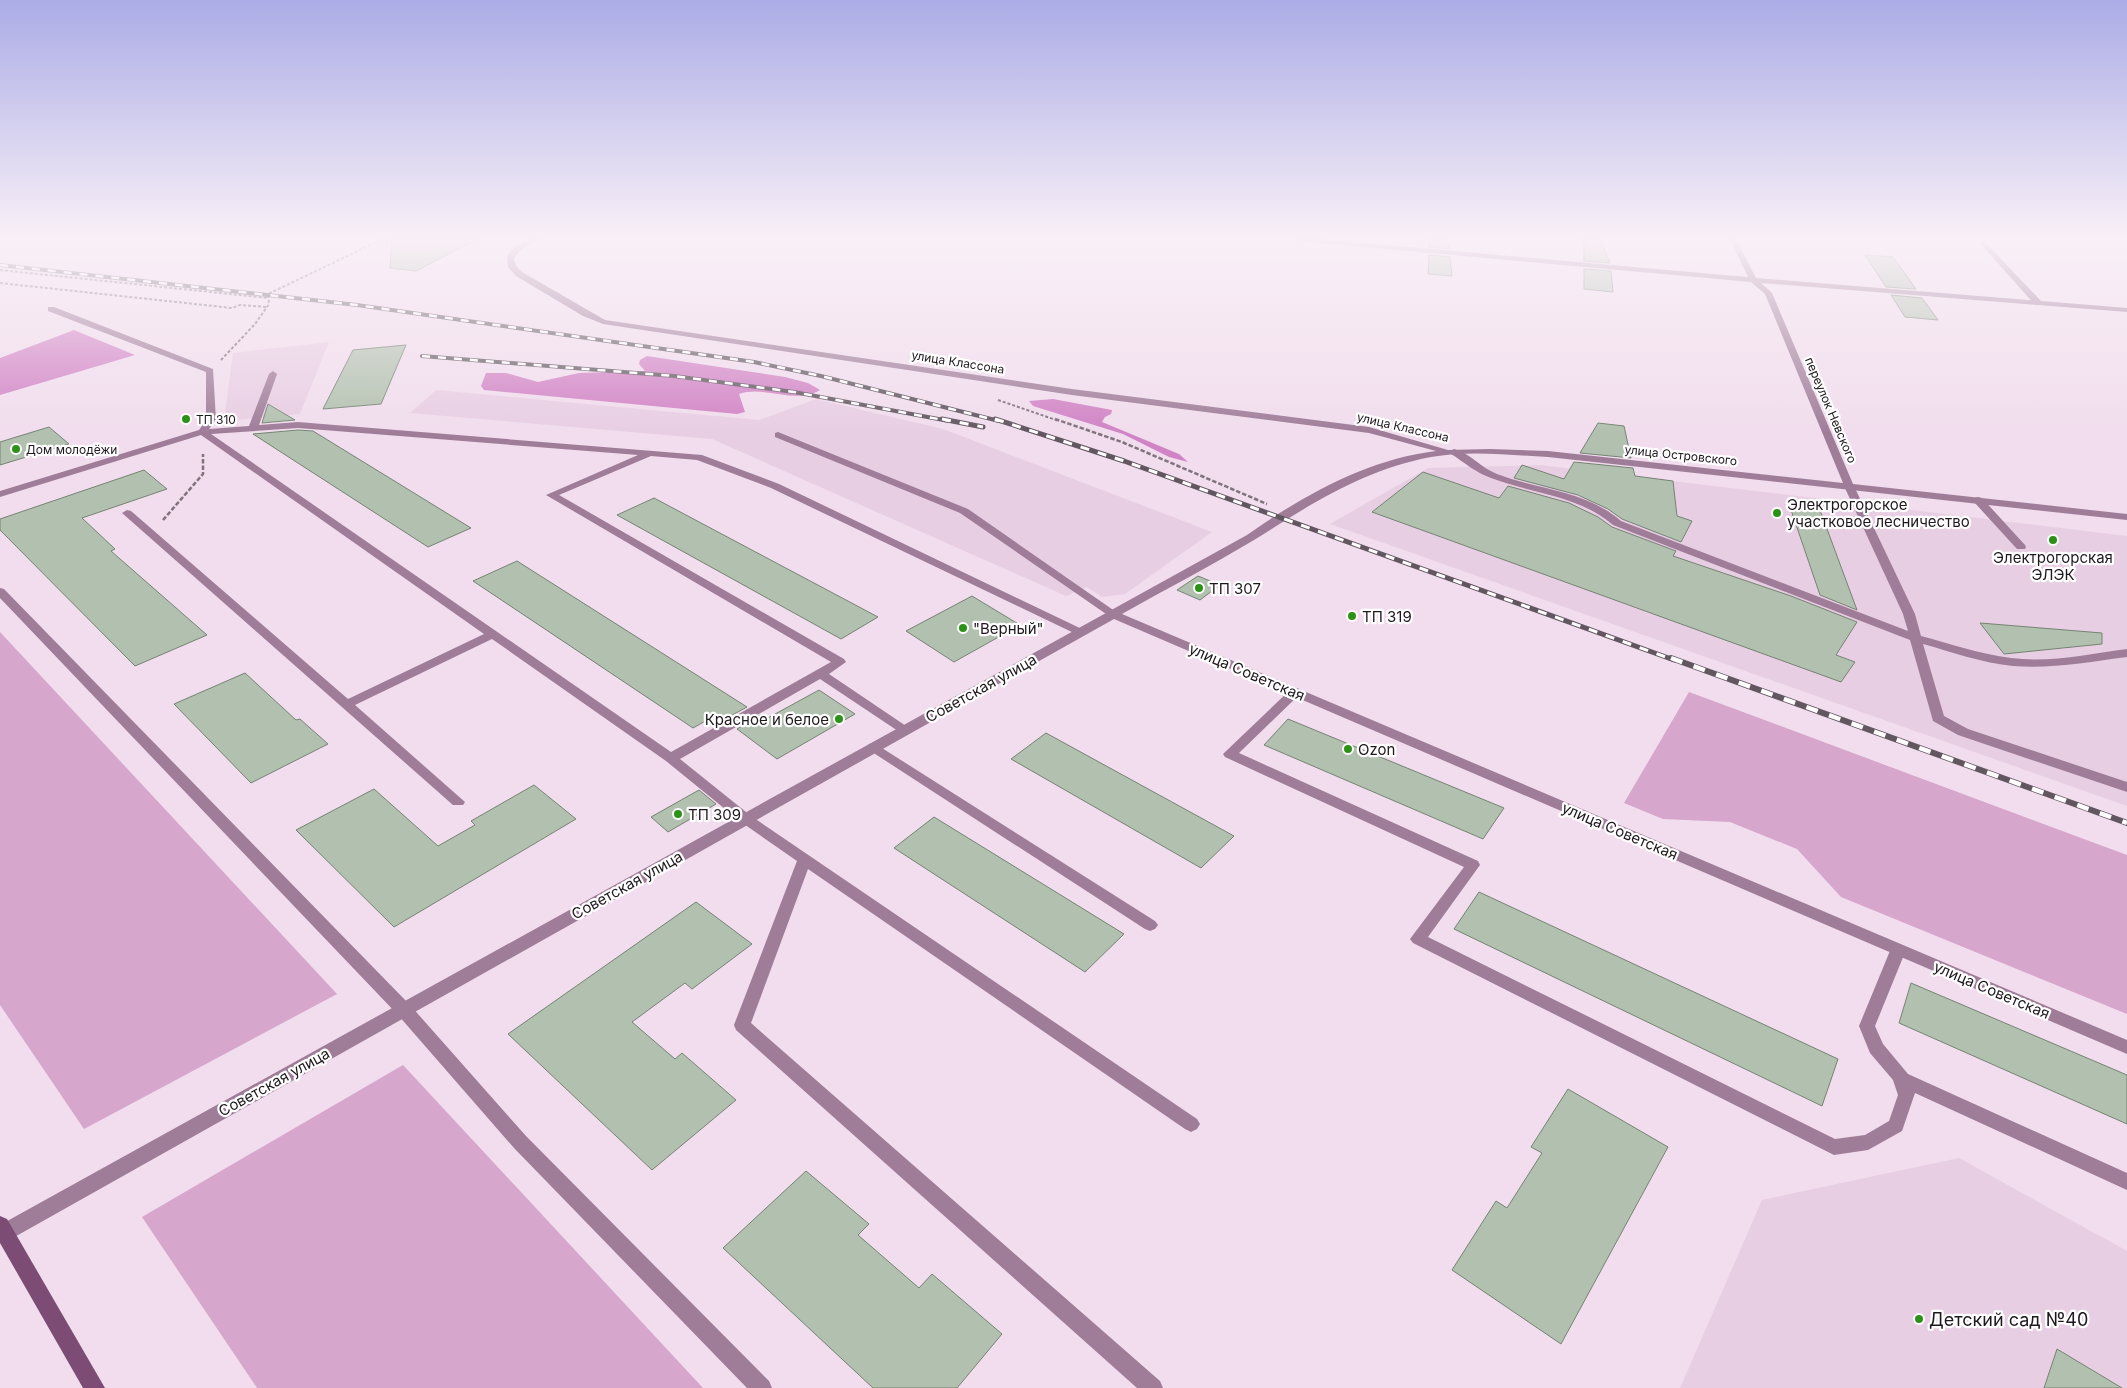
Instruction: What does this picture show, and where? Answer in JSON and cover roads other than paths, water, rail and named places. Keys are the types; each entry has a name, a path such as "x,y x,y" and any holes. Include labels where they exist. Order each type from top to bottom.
{"street":[{"name":"улица Классона","path":"569,304 603,322 1072,392 1369,430 1454,452"},
{"name":"переулок Невского","path":"1773,304 1849,486 1909,614 1938,718 1963,732 2127,787"},
{"path":"2048,304 2127,310"},
{"path":"51,309 210,371 211,420 202,432"},
{"path":"253,428 273,374"},
{"path":"0,494 202,432 298,425 699,457 775,486 1080,632"},
{"path":"202,432 671,758 746,818 804,859 1191,1124"},
{"name":"улица Советская","path":"778,435 964,512 1113,614 2127,1047"},
{"name":"улица Островского","path":"1251,537 1290,512 1358,477 1410,458 1454,452 1548,454 2127,517"},
{"path":"1454,452 1492,476 1581,502 1608,513 1617,523 1916,638 1971,654 2012,662 2052,663 2127,653"},
{"path":"650,453 551,495 840,662 671,758"},
{"path":"1978,500 2020,547"},
{"path":"127,513 458,802"},
{"name":"Советская улица","path":"1,1231 404,1010 1251,537"},
{"path":"0,591 404,1010 520,1142 762,1388"},
{"path":"346,704 493,634"},
{"path":"820,674 906,730"},
{"path":"1295,692 1230,754 1473,865 1418,939 1834,1147 1868,1142 1896,1126 1907,1095 1901,1078 1876,1048 1867,1026 1898,950"},
{"path":"874,747 1150,924"},
{"path":"804,859 742,1025 1153,1388"},
{"path":"1901,1078 2127,1182"},
{"path":"1,1231 95,1388"}],"railway":[{"path":"346,304 754,362 821,376 999,421"},
{"path":"422,356 674,376 794,392 949,421"},
{"path":"942,419 983,427"},
{"path":"995,419 1124,461 1674,660"},
{"path":"1671,658 2127,823"}],"place":[{"name":"ТП 310","path":"186,419"},
{"name":"Дом молодёжи","path":"16,449"},
{"name":"Электрогорское участковое лесничество","path":"1777,513"},
{"name":"Электрогорская ЭЛЭК","path":"2053,540"},
{"name":"ТП 307","path":"1199,588"},
{"name":"ТП 319","path":"1352,616"},
{"name":"\"Верный\"","path":"963,628"},
{"name":"Красное и белое","path":"839,719"},
{"name":"Ozon","path":"1348,749"},
{"name":"ТП 309","path":"678,814"},
{"name":"Детский сад №40","path":"1919,1319"}]}
